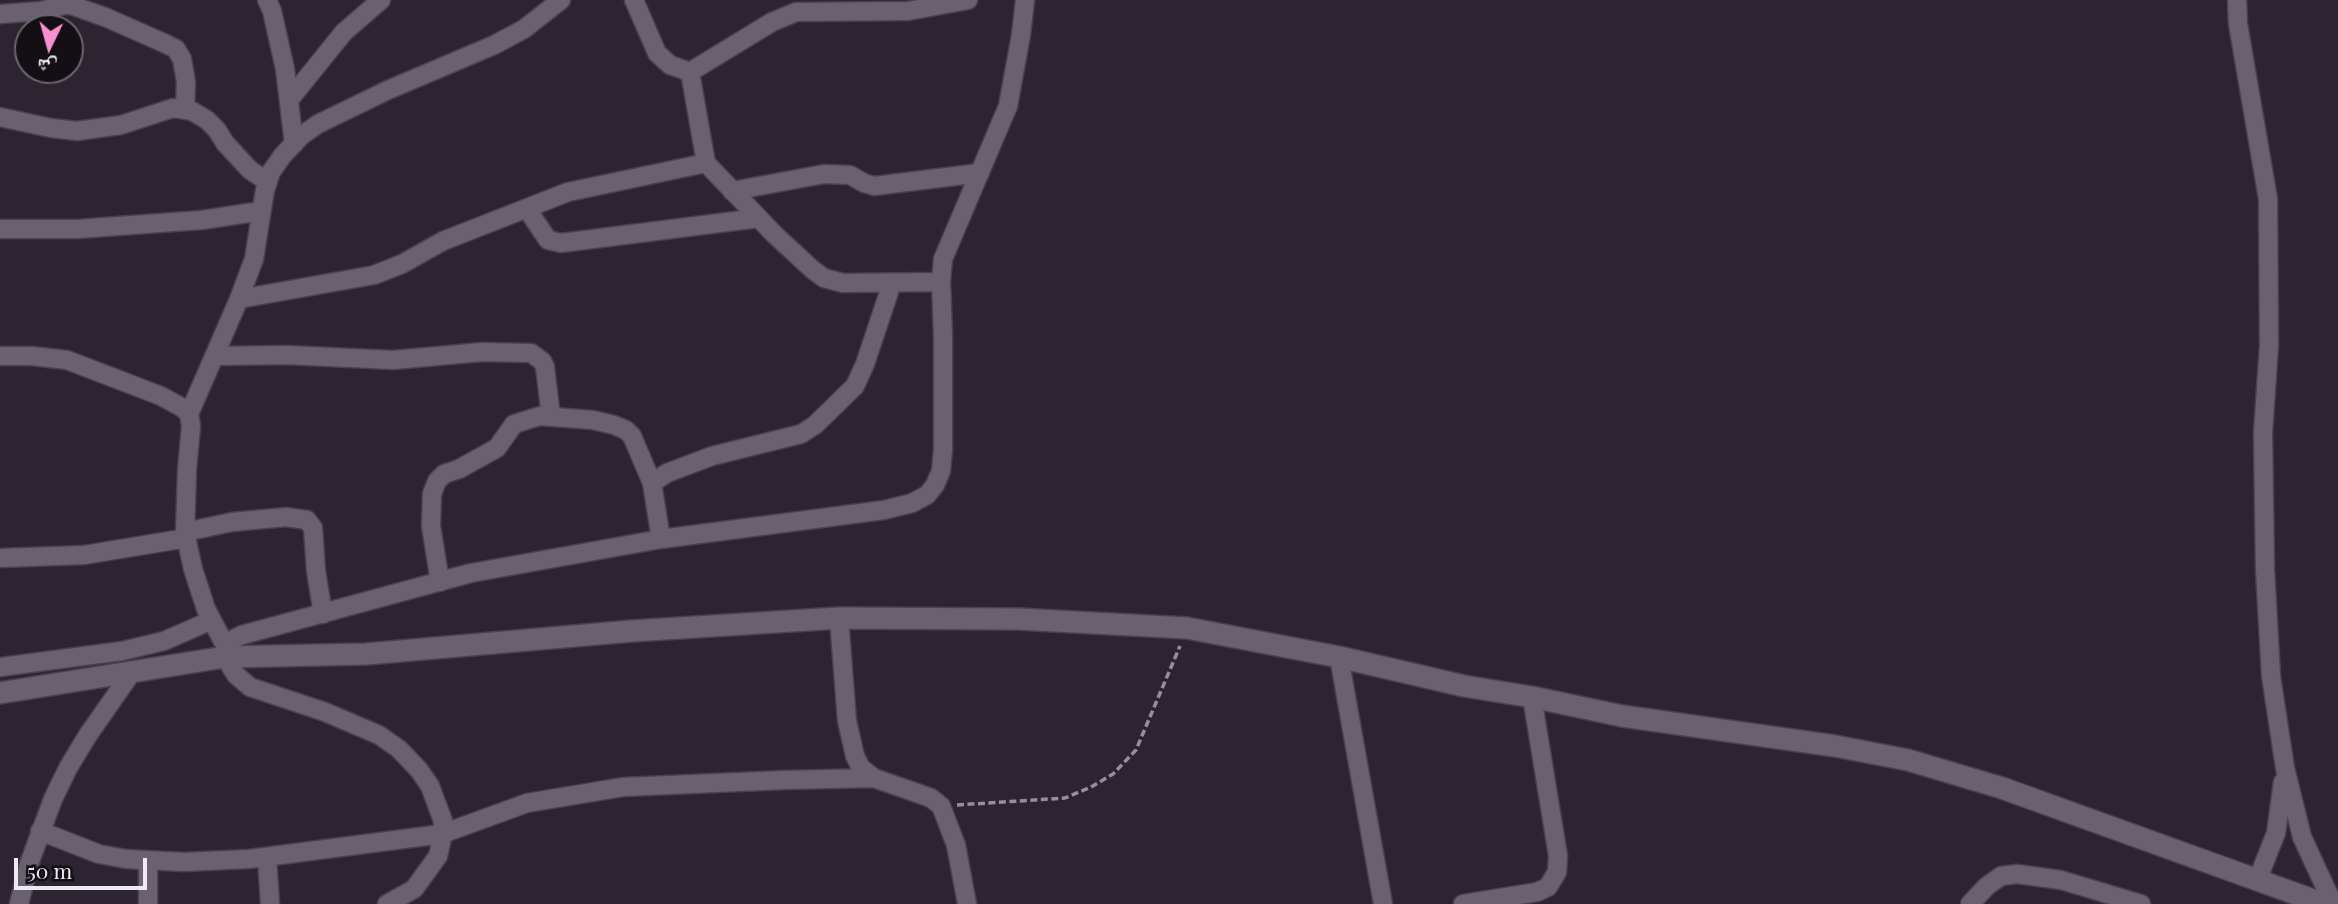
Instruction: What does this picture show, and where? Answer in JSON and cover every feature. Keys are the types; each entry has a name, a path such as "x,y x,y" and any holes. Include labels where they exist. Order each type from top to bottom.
{"street":[{"path":"267,0 285,69 294,144"},
{"path":"289,100 344,32 381,0"},
{"path":"395,901 414,889 438,856 443,821 430,786 399,749 379,735 326,712 250,687 236,675 193,569 186,535 186,482 191,426 189,414 254,258 261,211 271,172 294,144 318,124 388,89 450,65 524,29 561,0"},
{"path":"634,0 657,53 670,65 690,72 772,22 796,12 881,13 968,0"},
{"path":"225,652 233,638 471,573 661,539 884,510 912,503 927,495 941,471 943,450 940,282 943,259 1008,106 1025,0"},
{"path":"2237,0 2238,24 2268,199 2269,345 2263,432 2265,569 2271,676 2285,768 2302,837 2333,904"},
{"path":"0,14 41,11 72,5 176,49 182,59 186,82 185,110"},
{"path":"690,72 706,163 775,235 824,278 843,283 940,282"},
{"path":"0,117 77,131 121,125 173,108 192,111 218,130 225,144 250,170 268,182"},
{"path":"239,299 374,275 402,264 443,241 568,192 706,163"},
{"path":"732,191 824,174 849,176 874,186 980,173"},
{"path":"527,209 548,240 561,243 759,218"},
{"path":"0,229 78,229 202,220 261,211"},
{"path":"652,483 667,473 712,456 801,434 815,425 855,386 892,284"},
{"path":"214,356 287,355 393,360 482,352 531,353 542,360 545,367 551,417"},
{"path":"0,357 32,356 67,360 161,396 189,414"},
{"path":"440,582 431,526 432,494 437,481 444,474 497,448 514,424 540,416 593,420 626,430 637,444 652,483 661,539"},
{"path":"0,558 84,555 186,535 232,522 286,517 307,520 313,528 323,614"},
{"path":"839,618 850,742 861,768 874,778 931,798 941,806 956,845 967,904"},
{"path":"0,693 132,672 225,652 366,654 632,631 839,618 1018,619 1187,628 1622,716 1835,746 1908,760 2002,788 2324,904"},
{"path":"0,667 121,651 164,641 212,620"},
{"path":"1339,657 1383,904"},
{"path":"19,904 40,831 68,768 132,672"},
{"path":"1463,904 1537,892 1548,887 1557,872 1558,856 1532,697"},
{"path":"2257,881 2276,833 2285,768"},
{"path":"40,831 99,854 148,861 184,862 267,857 442,834 527,803 622,787 874,778"},
{"path":"267,857 270,904"},
{"path":"148,861 148,904"},
{"path":"1970,904 2001,876 2017,874 2061,880 2141,904"}],"path":[{"path":"941,806 1065,797 1091,787 1113,774 1136,750 1187,628"}]}
